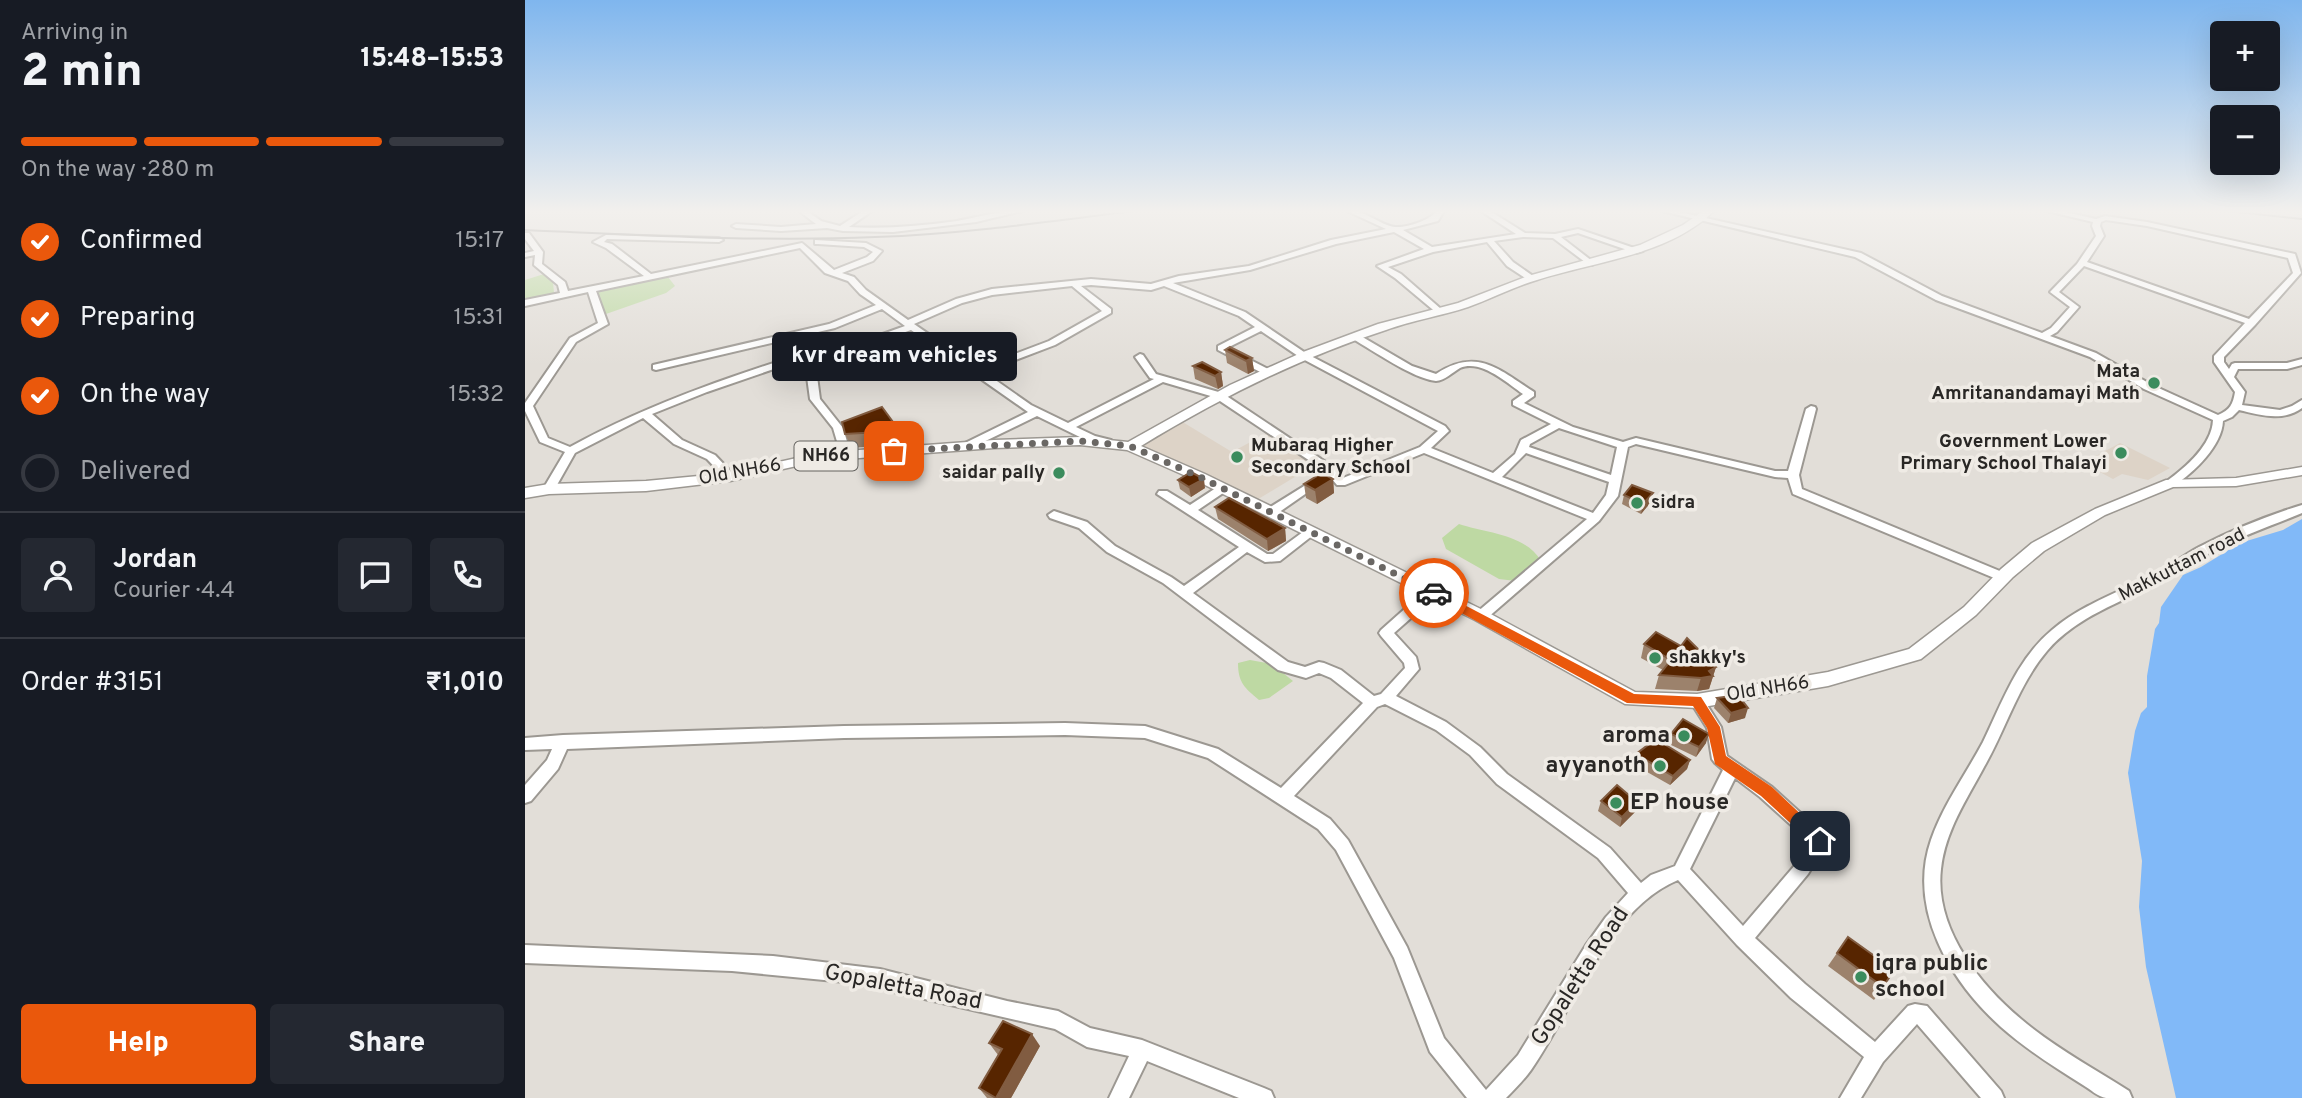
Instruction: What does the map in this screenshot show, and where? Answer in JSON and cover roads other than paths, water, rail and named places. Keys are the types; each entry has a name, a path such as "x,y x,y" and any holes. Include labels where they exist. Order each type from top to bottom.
{"main road":[{"path":"1130,446 1218,395 1304,356 1530,278 1595,262"},
{"name":"Old NH66","path":"525,493 549,489 646,486 730,477 819,457 1080,441 1130,446 1222,488 1481,616 1632,699 1697,701 1828,679 1915,654 1970,611 2003,577 2038,547 2100,512 2171,483 2236,482 2302,471"}],"street":[{"path":"538,262 538,265 562,284 564,294"},
{"path":"630,262 647,275"},
{"path":"525,303 716,262"},
{"path":"819,262 828,271 851,279 863,292 1037,412 1092,439 1130,446"},
{"path":"833,273 861,262"},
{"path":"549,489 571,451 598,435 645,414 806,356 842,344 852,348 973,296 1073,284 1123,283 1151,288 1163,283 1268,262"},
{"path":"1393,262 1381,266 1398,276 1438,311"},
{"path":"1508,262 1530,278"},
{"path":"1872,262 1939,298 2093,355 2148,387 2218,419 2230,415 2238,407 2240,392 2219,362 2219,356 2300,273"},
{"path":"2045,335 2054,330 2075,307 2054,292 2083,263 2252,323"},
{"path":"1140,358 1153,376 1218,395 1332,472 1341,483 1424,449 1444,431 1304,356 1242,314 1163,283"},
{"path":"976,372 1052,344 1108,311 1073,284"},
{"path":"571,451 544,440 526,406 573,340 603,324 591,289"},
{"path":"656,367 832,326 883,306"},
{"path":"1261,327 1221,348 1225,353 1244,358 1267,372"},
{"path":"1356,337 1409,368 1437,378 1455,367 1470,363 1493,372 1530,394 1517,402 1558,424 1623,445 1629,442 1646,443 1775,474 1793,475"},
{"path":"806,356 810,361 815,399 838,428 846,455"},
{"path":"2230,376 2235,366 2287,366 2302,362"},
{"path":"1068,427 1162,379"},
{"path":"2238,407 2282,414 2297,409 2302,403"},
{"path":"1811,409 1793,475 1797,491 2003,577"},
{"path":"967,446 1037,412"},
{"path":"645,414 678,442 711,457 730,477"},
{"path":"2171,483 2213,439 2220,426 2218,419"},
{"path":"1494,478 1520,455 1525,442 1558,424"},
{"path":"1481,616 1595,518 1612,496 1623,445"},
{"path":"1522,448 1615,480"},
{"path":"1424,449 1595,518"},
{"path":"1271,512 1332,472"},
{"path":"1190,510 1222,488"},
{"path":"1163,494 1245,548 1265,558 1276,558 1311,532"},
{"name":"Makkuttam road","path":"2122,1098 2020,1030 1991,1001 1944,938 1936,921 1931,884 1939,841 1957,799 1981,759 2017,687 2055,635 2101,603 2161,576 2205,550 2302,509"},
{"path":"1054,514 1083,525 1111,549 1184,593 1283,666 1306,673 1319,667 1379,700 1441,726 1475,751 1502,779 1604,853 1638,892"},
{"path":"1184,593 1245,548"},
{"path":"1282,798 1412,669 1411,661 1386,633 1432,592"},
{"path":"1697,701 1714,727 1720,760 1766,792 1820,841 1802,869 1743,939"},
{"path":"525,744 844,732 1065,729 1145,732 1213,752 1324,824 1342,845 1401,953 1429,1031 1446,1059 1481,1098"},
{"path":"525,796 553,764 562,741"},
{"path":"1731,770 1681,871 1743,939 1798,990 1876,1055"},
{"name":"Gopaletta Road","path":"1492,1098 1524,1064 1615,920 1638,892 1665,874 1681,871"},
{"name":"Gopaletta Road","path":"525,954 645,961 726,962 856,974 1058,1020 1087,1037 1142,1050 1264,1098"},
{"path":"1850,1098 1876,1055 1915,1013 1920,1013 1994,1098"},
{"path":"1119,1098 1142,1050"}],"water":[{"path":"2302,519 2302,1098 2176,1098 2146,967 2139,907 2142,861 2128,773 2135,731 2141,713 2147,707 2147,676 2155,629 2159,623 2161,607 2183,575 2240,543 2283,530"}],"place":[{"name":"Mata Amritanandamayi Math","path":"2154,383"},
{"name":"kvr dream vehicles","path":"894,451"},
{"name":"Government Lower Primary School Thalayi","path":"2121,453"},
{"name":"Mubaraq Higher Secondary School","path":"1237,457"},
{"name":"saidar pally","path":"1059,473"},
{"name":"sidra","path":"1637,503"},
{"name":"shakky's","path":"1655,658"},
{"name":"aroma","path":"1684,736"},
{"name":"ayyanoth","path":"1660,766"},
{"name":"EP house","path":"1616,803"},
{"name":"iqra public school","path":"1861,977"}]}
